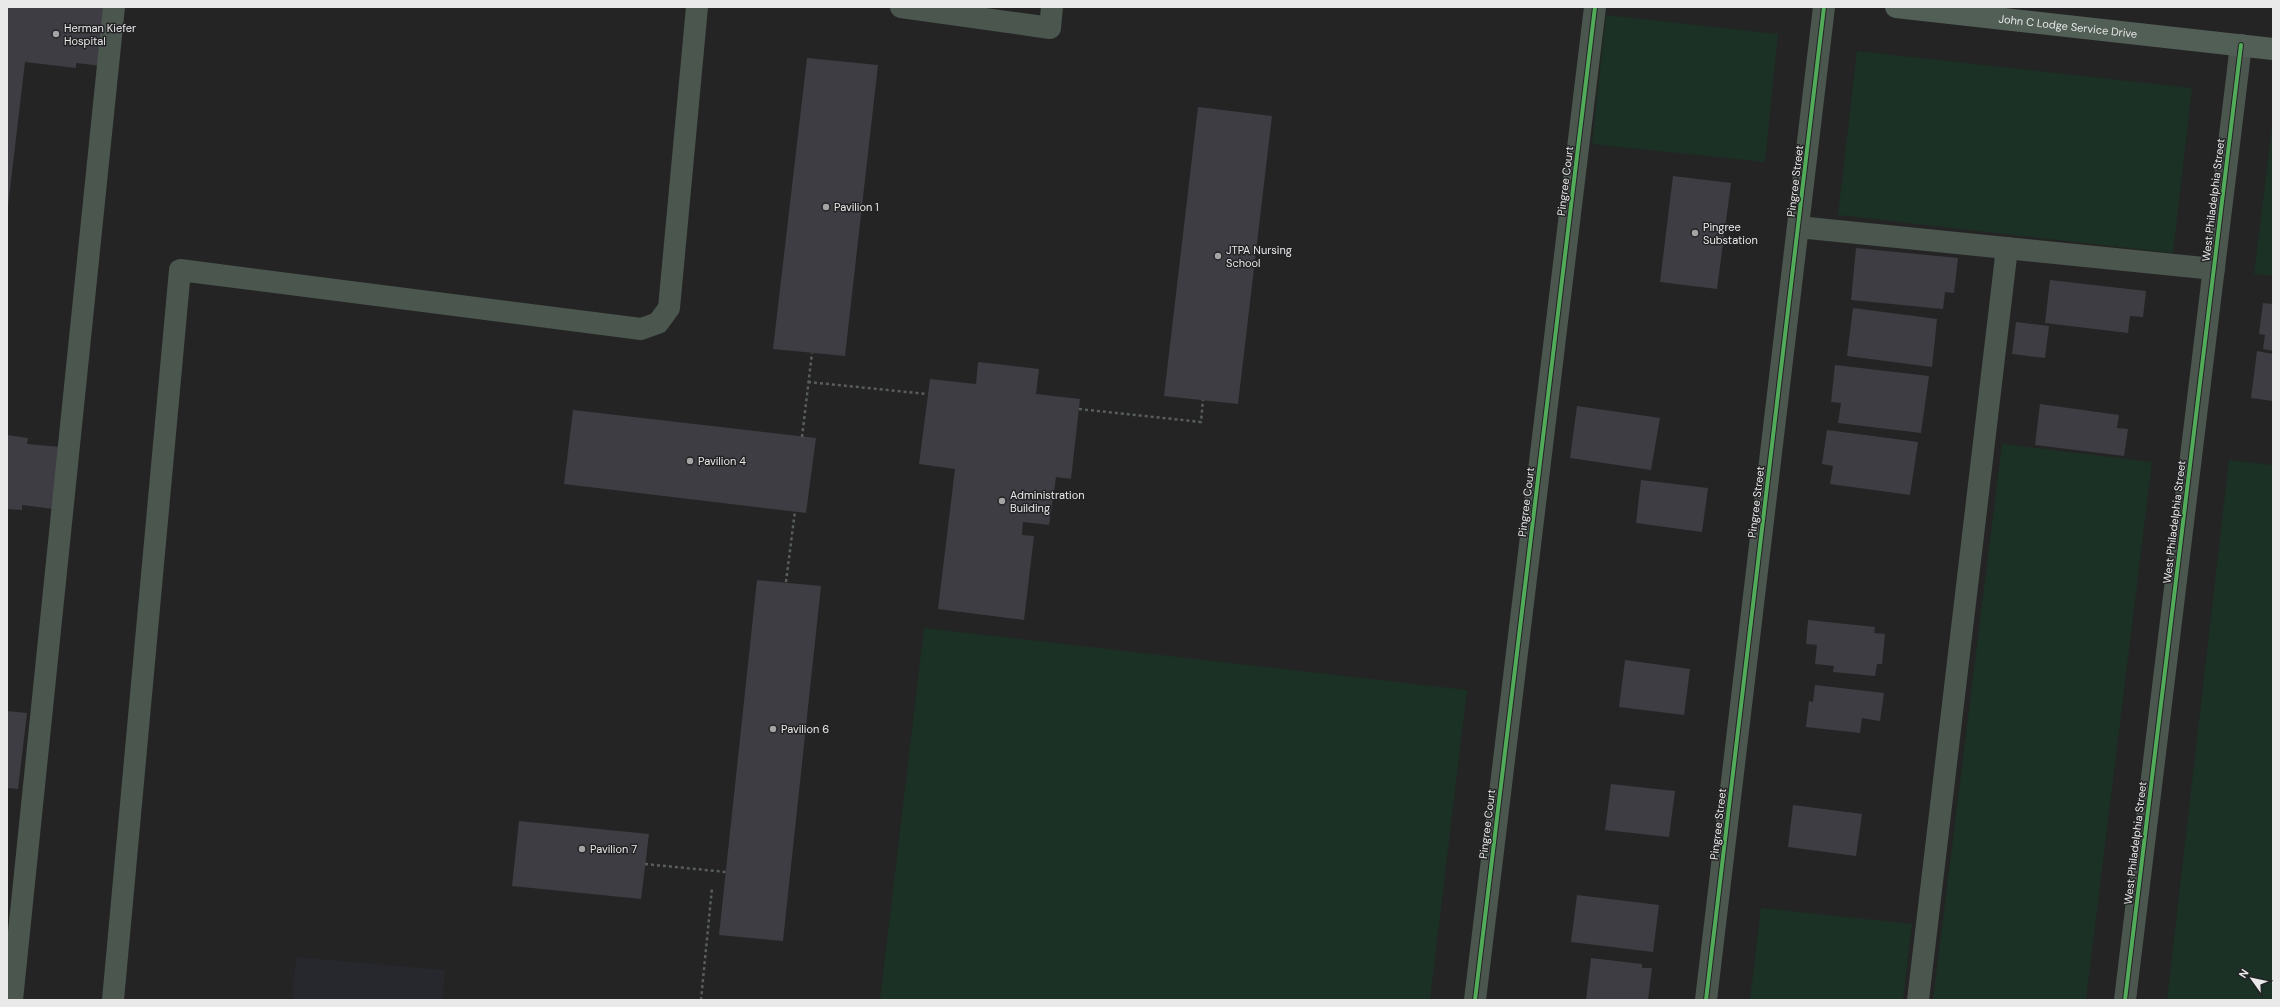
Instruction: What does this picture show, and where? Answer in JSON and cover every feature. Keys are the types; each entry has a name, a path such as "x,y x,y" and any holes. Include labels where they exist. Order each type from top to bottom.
{"main road":[{"name":"John C Lodge Service Drive","path":"1896,7 2273,49"}],"street":[{"path":"12,1000 114,7"},
{"path":"114,1000 180,270 641,329 658,323 669,308 697,7"},
{"path":"901,7 1050,28 1052,7"},
{"name":"Pingree Court","path":"1475,1000 1595,7"},
{"name":"Pingree Street","path":"1706,1000 1824,7"},
{"name":"West Philadelphia Street","path":"2125,1000 2241,45"},
{"path":"1798,227 2214,268"},
{"path":"1918,1000 2007,248"}],"path":[{"path":"802,437 812,353"},
{"path":"808,382 927,394"},
{"path":"1079,409 1201,422 1203,400"},
{"path":"786,582 795,511"},
{"path":"645,864 726,872"},
{"path":"701,1000 712,888"}],"shaded area":[{"path":"296,957 445,970 442,1000 292,1000"}],"green space":[{"path":"1606,15 1778,34 1765,162 1592,144"},
{"path":"1857,51 2192,88 2173,253 1838,215"},
{"path":"2273,119 2273,276 2254,274"},
{"path":"2002,444 2152,462 2086,1000 1933,1000"},
{"path":"2229,460 2273,465 2273,1000 2167,1000"},
{"path":"924,628 1467,690 1430,1000 880,1000"},
{"path":"1761,908 1912,924 1903,1000 1750,1000"}],"building":[{"name":"Herman Kiefer Hospital","path":"7,7 109,7 102,66 76,63 76,68 25,62 8,206"},
{"name":"Pavilion 1","path":"807,58 878,65 845,356 773,349"},
{"name":"JTPA Nursing School","path":"1198,107 1272,116 1238,404 1164,396"},
{"name":"Pingree Substation","path":"1673,176 1731,183 1717,289 1660,282"},
{"path":"1856,248 1958,258 1954,293 1945,292 1943,309 1851,300"},
{"path":"2050,280 2146,291 2143,317 2130,316 2128,333 2045,323"},
{"path":"2263,303 2273,304 2273,351 2263,349 2265,335 2259,334"},
{"path":"1853,308 1937,319 1932,367 1847,356"},
{"path":"2016,322 2049,326 2045,358 2012,354"},
{"path":"2257,351 2273,354 2273,401 2251,398"},
{"name":"Administration Building","path":"978,362 1039,369 1036,394 1080,399 1071,479 1056,477 1049,525 1023,522 1022,535 1034,536 1024,620 938,609 955,469 919,464 930,379 976,384"},
{"path":"1835,365 1929,376 1921,433 1838,423 1841,403 1831,402"},
{"path":"2040,404 2119,415 2117,428 2128,429 2124,456 2035,445"},
{"path":"1577,406 1660,418 1651,470 1570,458"},
{"name":"Pavilion 4","path":"573,410 816,438 806,513 564,484"},
{"path":"1827,430 1918,442 1910,495 1830,484 1833,466 1822,464"},
{"path":"7,435 28,438 27,444 61,447 54,509 22,505 22,510 7,509"},
{"path":"1641,480 1708,488 1702,532 1636,523"},
{"name":"Pavilion 6","path":"757,580 821,586 783,941 719,935"},
{"path":"1808,620 1875,627 1874,633 1885,634 1882,664 1877,664 1875,676 1833,672 1834,666 1815,664 1817,645 1806,644"},
{"path":"1625,660 1690,669 1684,715 1619,707"},
{"path":"1815,685 1884,693 1880,721 1862,718 1860,733 1806,727 1809,701 1813,702"},
{"path":"7,711 27,713 18,789 7,788"},
{"path":"1611,784 1675,791 1669,837 1605,830"},
{"path":"1793,805 1862,814 1856,856 1788,847"},
{"name":"Pavilion 7","path":"519,821 649,834 641,899 512,886"},
{"path":"1577,895 1659,905 1653,952 1571,942"},
{"path":"1591,958 1642,964 1642,968 1652,968 1648,1000 1586,1000"}],"cycle path":[{"path":"1475,1000 1595,7"},
{"path":"1706,1000 1824,7"},
{"path":"2125,1000 2241,45"}],"place":[{"name":"Herman Kiefer Hospital","path":"56,34"},
{"name":"Pavilion 1","path":"826,207"},
{"name":"Pingree Substation","path":"1695,233"},
{"name":"JTPA Nursing School","path":"1218,256"},
{"name":"Pavilion 4","path":"690,461"},
{"name":"Administration Building","path":"1002,501"},
{"name":"Pavilion 6","path":"773,729"},
{"name":"Pavilion 7","path":"582,849"}]}
